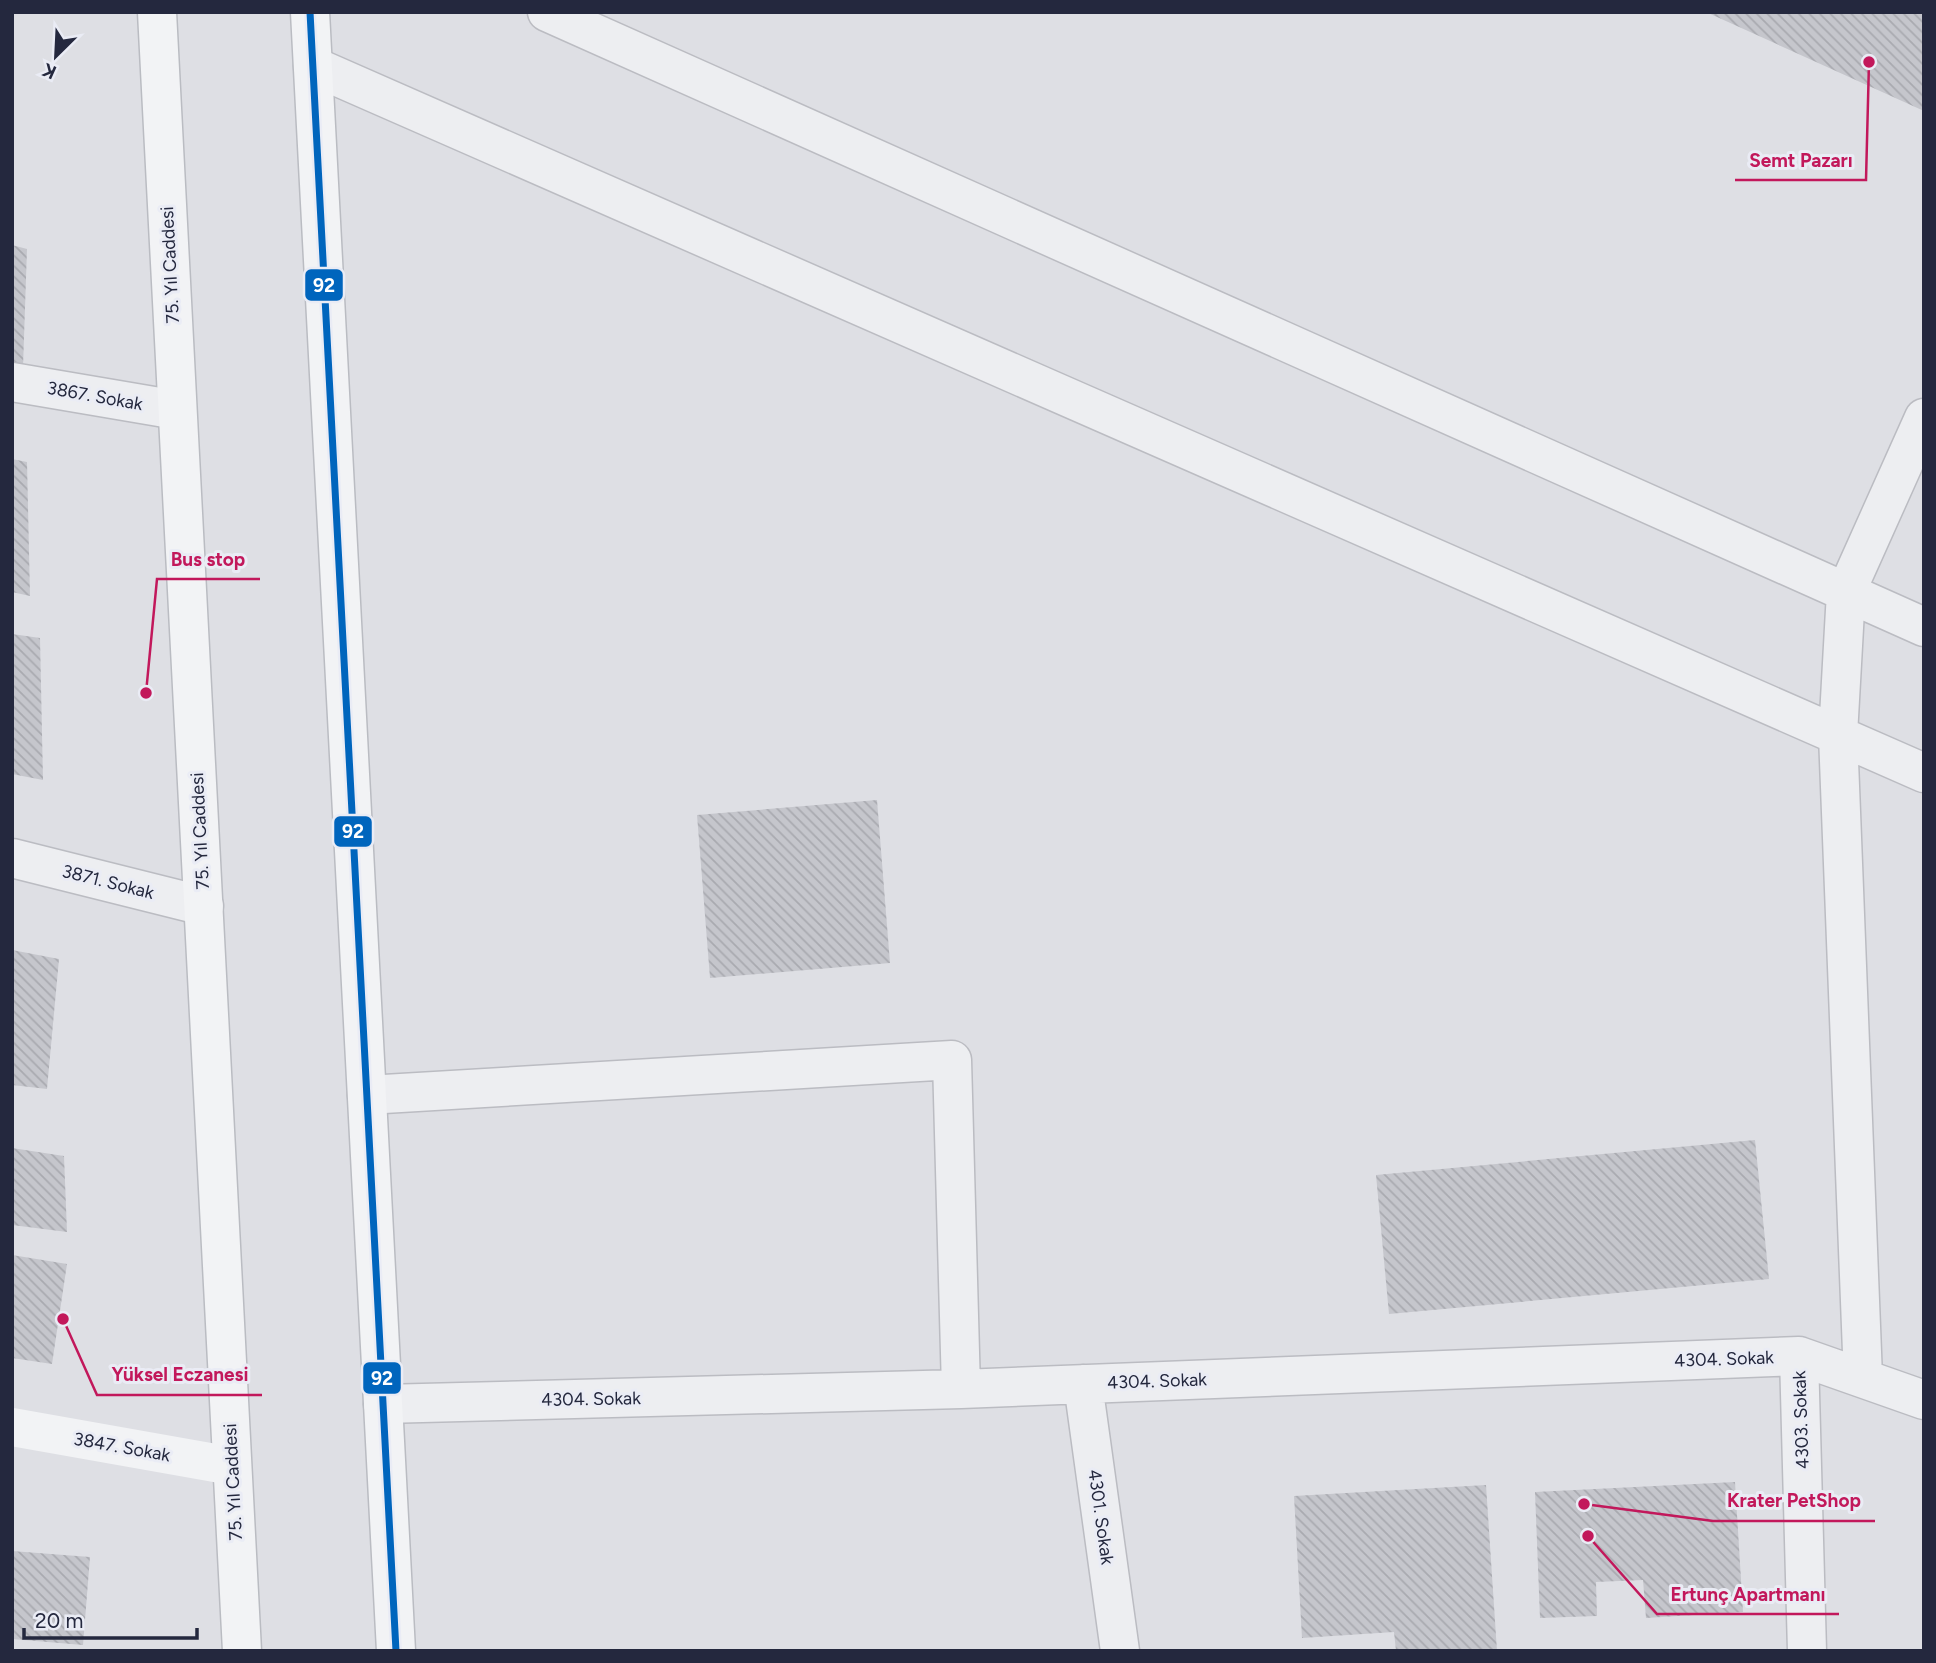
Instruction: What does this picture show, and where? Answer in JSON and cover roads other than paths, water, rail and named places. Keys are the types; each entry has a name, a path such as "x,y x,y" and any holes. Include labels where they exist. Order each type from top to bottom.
{"main road":[{"name":"75. Yıl Caddesi","path":"157,12 242,1651"},
{"path":"310,12 396,1651"},
{"name":"3847. Sokak","path":"12,1427 232,1466"}],"street":[{"path":"547,12 1924,627"},
{"path":"313,66 1924,773"},
{"name":"3867. Sokak","path":"12,382 177,410"},
{"path":"1863,1378 1838,736 1846,592 1924,418"},
{"name":"3871. Sokak","path":"12,858 204,906"},
{"path":"367,1095 951,1060 961,1389"},
{"name":"4304. Sokak","path":"383,1404 961,1389 1800,1356 1924,1400"},
{"name":"4303. Sokak","path":"1800,1356 1807,1651"},
{"name":"4301. Sokak","path":"1083,1384 1120,1651"}],"place":[{"name":"Semt Pazarı","path":"1869,62"},
{"name":"Bus stop","path":"146,693"},
{"name":"Yüksel Eczanesi","path":"63,1319"},
{"name":"Krater PetShop","path":"1584,1504"},
{"name":"Ertunç Apartmanı","path":"1588,1536"}]}
